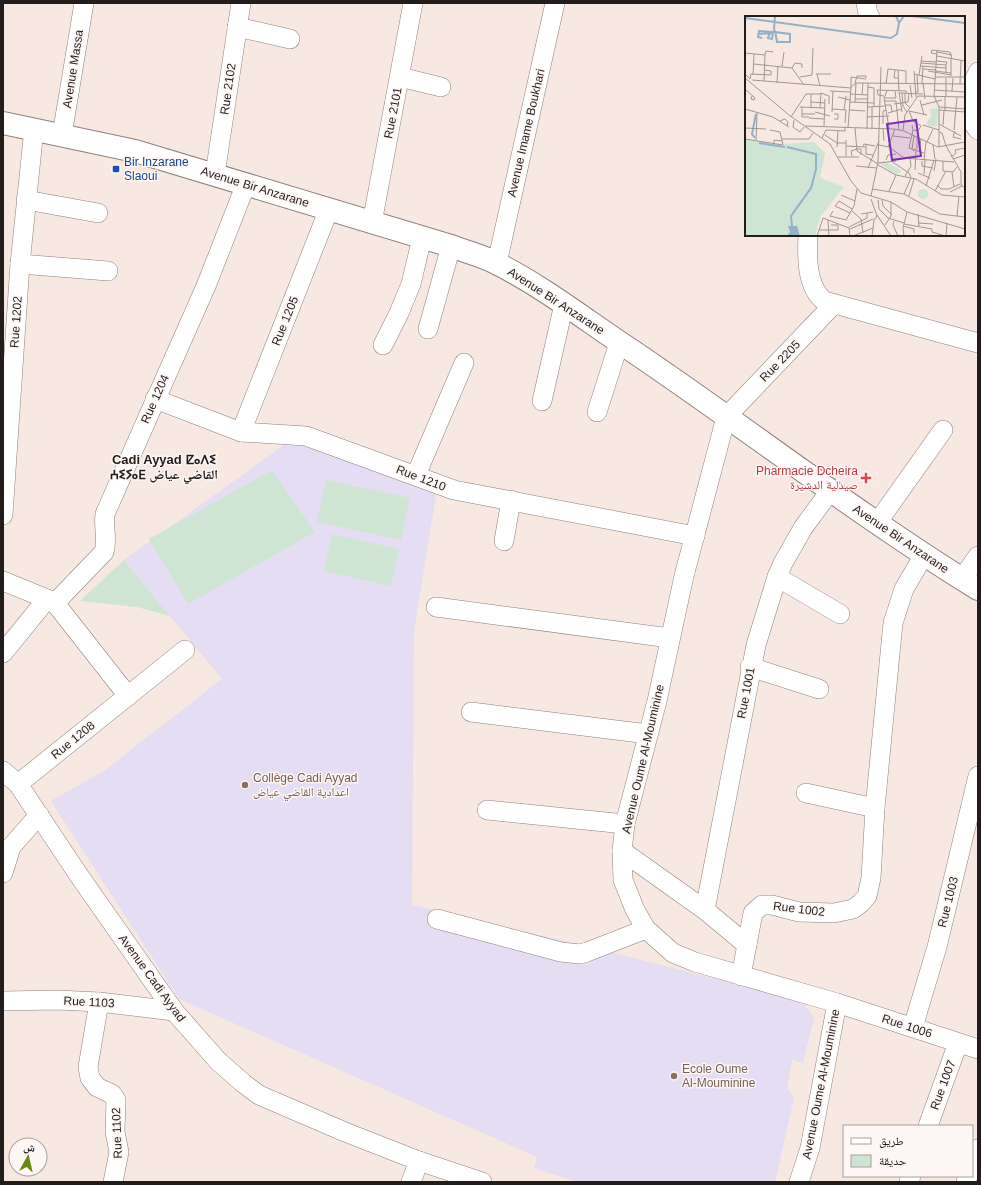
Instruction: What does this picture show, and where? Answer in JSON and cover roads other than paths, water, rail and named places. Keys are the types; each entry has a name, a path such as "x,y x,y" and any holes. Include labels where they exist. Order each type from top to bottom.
{"street":[{"name":"Avenue Massa","path":"62,135 84,3"},
{"name":"Rue 2102","path":"215,174 242,3"},
{"name":"Rue 2101","path":"372,223 413,3"},
{"name":"Avenue Imame Boukhari","path":"497,262 555,3"},
{"path":"866,3 869,16"},
{"path":"237,27 290,39"},
{"path":"972,74 970,116 972,124 978,130"},
{"path":"400,77 441,87"},
{"name":"Avenue Bir Anzarane","path":"3,124 34,129 135,151 451,246 497,262 530,281 564,304 830,491 924,555 970,584"},
{"name":"Rue 1202","path":"3,515 10,323 20,264 34,129"},
{"name":"Rue 1204","path":"3,653 51,601 104,552 107,544 104,521 105,514 206,286 246,184"},
{"path":"26,200 98,213"},
{"name":"Rue 1205","path":"241,432 329,209"},
{"path":"808,236 807,250 813,288 816,294 828,303 978,343"},
{"path":"383,345 411,284 422,238"},
{"path":"428,329 451,246"},
{"path":"20,264 108,271"},
{"name":"Rue 2205","path":"726,417 828,303"},
{"path":"542,401 564,304"},
{"path":"597,412 619,343"},
{"path":"416,475 464,363"},
{"name":"Rue 1210","path":"155,399 241,432 306,436 454,490 695,536"},
{"name":"Avenue Oume Al-Mouminine","path":"726,417 684,576 648,734 625,824 622,851 623,880 635,910 646,929 665,948 673,953 741,976 837,1003 810,1148 800,1182"},
{"path":"877,523 943,430"},
{"name":"Rue 1001","path":"705,910 750,667 777,577 803,528 830,491"},
{"path":"504,541 511,500"},
{"name":"Rue 1002","path":"741,976 753,913 762,905 772,905 799,912 834,913 853,909 862,903 867,896 871,878 875,808 893,623 904,589 924,555"},
{"path":"970,584 978,556"},
{"path":"777,577 840,614"},
{"path":"3,581 51,601 128,696"},
{"path":"436,607 670,638"},
{"name":"Rue 1208","path":"18,784 186,650"},
{"path":"750,667 819,689"},
{"path":"471,712 648,734"},
{"name":"Avenue Cadi Ayyad","path":"3,771 18,784 174,1011 218,1061 259,1095 345,1132 482,1182"},
{"name":"Rue 1003","path":"913,1027 937,947 978,776"},
{"path":"806,793 875,808"},
{"path":"487,810 625,824"},
{"path":"3,874 11,847 39,815"},
{"path":"622,851 705,910 747,945"},
{"path":"437,919 561,952 580,954 646,929"},
{"name":"Rue 1103","path":"3,1001 58,1000 99,1002 174,1011"},
{"name":"Rue 1102","path":"99,1002 88,1067 90,1078 97,1087 112,1094 116,1100 115,1132 120,1152 113,1182"},
{"name":"Rue 1006","path":"837,1003 978,1049"},
{"name":"Rue 1007","path":"928,1125 958,1043"},
{"path":"411,1182 419,1160"}],"place":[{"name":"Bir Inzarane Slaoui","path":"116,169"},
{"name":"Pharmacie Dcheira صيدلية الدشيرة","path":"866,478"},
{"name":"Collège Cadi Ayyad اعدادية القاضي عياض","path":"245,785"},
{"name":"Ecole Oume Al-Mouminine","path":"674,1076"}],"district":[{"name":"Cadi Ayyad ⵇⴰⴷⵉ ⵄⵉⵢⴰⴹ القاضي عياض","path":"164,466"}]}
